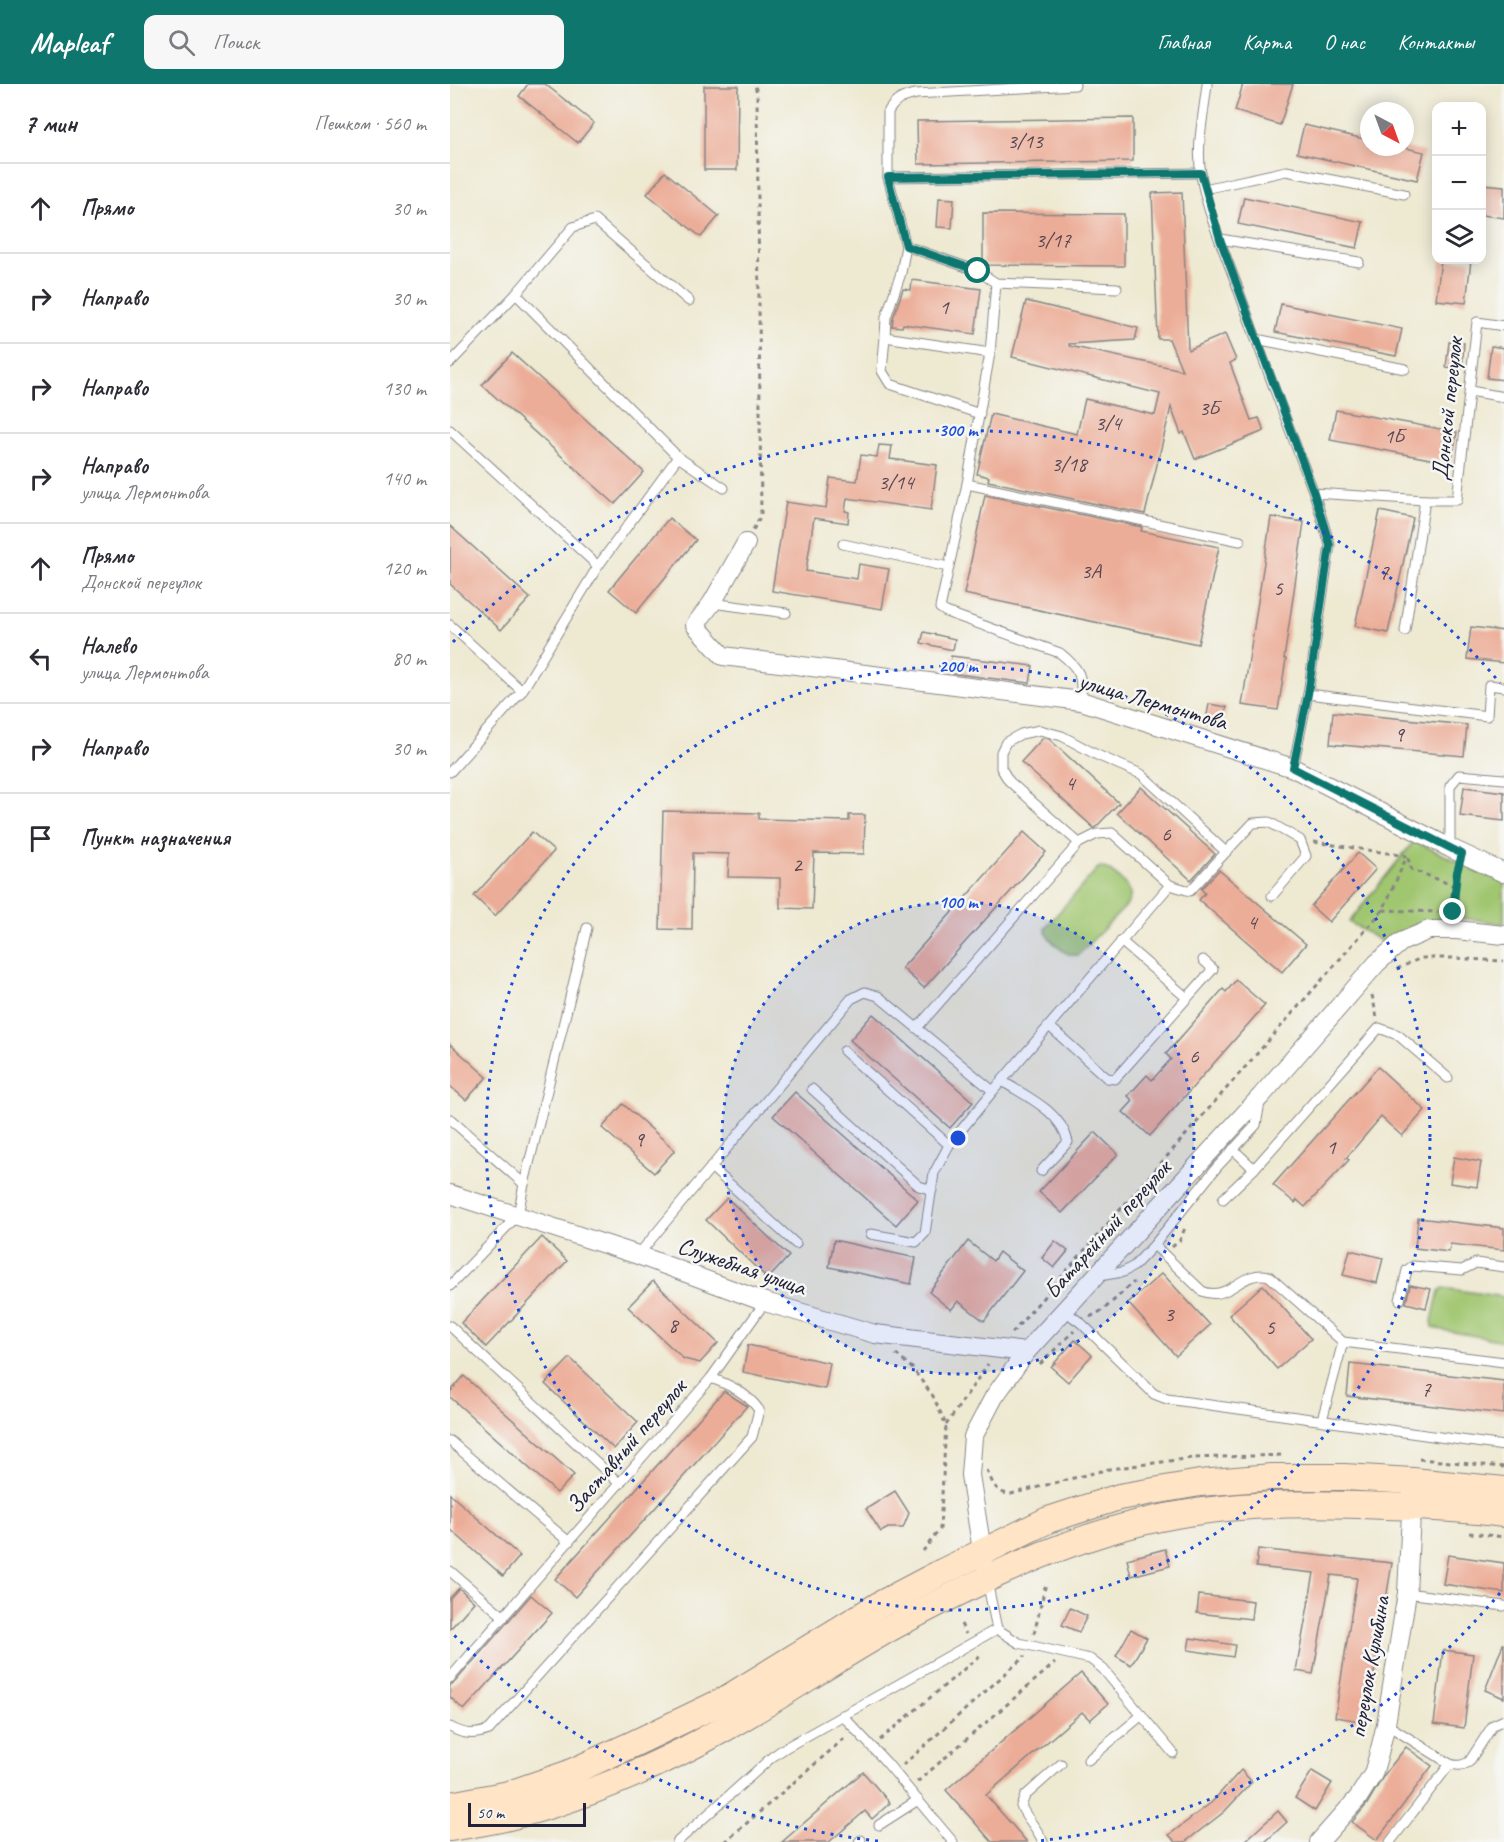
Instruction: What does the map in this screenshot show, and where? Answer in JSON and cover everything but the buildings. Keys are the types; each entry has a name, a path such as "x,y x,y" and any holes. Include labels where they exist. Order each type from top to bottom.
{"main road":[{"path":"450,1805 509,1794 567,1774 723,1701 879,1605 982,1551 1048,1520 1109,1500 1200,1483 1272,1477 1344,1477 1414,1470 1504,1490"},
{"path":"450,1828 514,1816 587,1794 647,1768 719,1731 892,1628 987,1579 1060,1547 1129,1525 1204,1510 1275,1504 1345,1504 1504,1514"}],"street":[{"name":"улица Лермонтова","path":"746,543 712,603 695,625 723,656 1081,701 1293,768 1504,873"},
{"name":"Батарейный переулок","path":"987,1579 970,1474 974,1437 994,1397 1026,1352 1261,1096 1377,963 1401,942 1429,930 1504,935"},
{"name":"Служебная улица","path":"450,1194 638,1255 765,1302 875,1334 1026,1352"},
{"name":"переулок Кулибина","path":"1319,1842 1358,1798 1373,1774 1386,1724 1407,1593 1414,1470"}],"lane":[{"path":"1208,84 1200,149 1204,189 1256,339 1314,493 1330,545 1308,694 1293,768"},
{"path":"980,414 890,384 882,371 886,317 901,273 906,246 888,177 888,112 893,104 902,98 916,94 1075,85"},
{"path":"1204,189 1286,171 1404,194"},
{"path":"888,177 1201,173"},
{"path":"450,363 516,294 573,227 595,220 689,301"},
{"path":"1220,239 1359,262"},
{"path":"906,246 978,271 996,284 1117,288"},
{"path":"996,284 990,353 980,414 940,604 943,611 1060,653 1074,664 1079,672 1081,701"},
{"path":"516,294 678,457 724,488"},
{"name":"Донской переулок","path":"1314,493 1457,500 1477,322 1504,326"},
{"path":"885,337 990,353"},
{"path":"1256,339 1405,369"},
{"path":"1470,391 1504,397"},
{"path":"450,430 598,566"},
{"path":"450,772 522,691 598,566 678,457"},
{"path":"967,484 1240,541"},
{"path":"1405,631 1425,500"},
{"path":"843,544 948,567"},
{"path":"712,603 786,613"},
{"path":"450,625 522,691"},
{"path":"1308,694 1487,716 1489,685 1504,687"},
{"path":"1078,843 1010,781 1001,768 1001,753 1006,742 1021,734 1040,730 1062,736 1097,755 1141,774 1226,852"},
{"path":"1456,851 1450,786 1459,775 1504,779"},
{"path":"917,1028 1078,843 1097,834 1112,833 1170,885 1190,891 1253,823 1269,822 1300,840 1306,856 1272,896"},
{"path":"871,1234 916,1242 925,1233 933,1173 949,1145 1170,885"},
{"path":"450,1286 518,1215 587,928"},
{"path":"1121,941 1187,999"},
{"path":"1049,1026 1107,1078 1115,1079 1213,969 1203,960"},
{"path":"638,1255 851,999 865,992 878,996 993,1091"},
{"path":"1223,1199 1254,1169 1379,1029 1398,1035 1448,1078"},
{"path":"844,1051 949,1145"},
{"path":"1002,1081 1050,1112 1065,1132 1068,1142 1041,1171"},
{"path":"812,1089 919,1186 932,1190"},
{"path":"1096,1276 1123,1272 1134,1266 1154,1245 1233,1149 1256,1125 1261,1096"},
{"path":"450,1119 524,1184"},
{"path":"1233,1149 1254,1169"},
{"path":"711,1167 796,1244"},
{"path":"1154,1245 1202,1291 1210,1294 1220,1294 1254,1275 1269,1276 1343,1342 1504,1362"},
{"path":"1400,1300 1407,1270 1413,1266 1462,1270 1476,1263 1504,1267"},
{"name":"Заставный переулок","path":"450,1678 711,1378 765,1302"},
{"path":"1065,1311 1081,1323 1155,1394 1167,1399 1504,1446"},
{"path":"450,1326 620,1484"},
{"path":"1322,1420 1343,1342"},
{"path":"450,1728 461,1733 477,1734 489,1730 752,1437 759,1410 752,1400 730,1385 711,1378"},
{"path":"450,1441 569,1542"},
{"path":"450,1571 507,1614"},
{"name":"Батарейный переулок","path":"987,1579 1001,1631"},
{"path":"1407,1593 1504,1606"},
{"path":"677,1842 785,1748 842,1715 1001,1631 1019,1642 1090,1659 1103,1669 1173,1754"},
{"path":"842,1715 895,1772 953,1842"},
{"path":"1088,1760 1142,1715"},
{"path":"1386,1724 1450,1764 1464,1765 1469,1762 1493,1725 1504,1720"},
{"path":"1043,1842 1021,1806 1025,1796 1060,1764"},
{"path":"1390,1842 1450,1764"},
{"path":"879,1825 918,1800"}],"path":[{"path":"746,543 761,515 757,95 755,84"},
{"path":"1300,840 1407,856"},
{"path":"1383,910 1453,912 1457,872 1456,851"},
{"path":"1407,856 1411,869 1455,886"},
{"path":"946,1425 999,1349 1383,910 1407,856"},
{"path":"1397,969 1421,958 1504,961"},
{"path":"1367,997 1372,993 1379,1029"},
{"path":"1034,1370 1081,1323"},
{"path":"986,1465 998,1491 1011,1494 1109,1469 1192,1458 1293,1455"},
{"path":"1414,1470 1504,1467"},
{"path":"895,1772 1030,1652 1046,1583"},
{"path":"872,1747 1001,1631"},
{"path":"909,1790 1060,1658"},
{"path":"725,1842 855,1729"}],"green space":[{"path":"1414,841 1504,883 1504,924 1464,918 1433,920 1400,934 1386,944 1349,922"},
{"path":"1101,867 1114,874 1126,885 1130,893 1129,900 1126,906 1078,955 1068,954 1053,942 1045,928"},
{"path":"1443,1288 1504,1297 1504,1341 1433,1327 1432,1321 1439,1291"}],"route":[{"path":"978,271 906,246 888,177 1201,173 1220,239 1314,493 1330,545 1308,694 1293,768 1462,854 1457,872 1453,912"}]}
